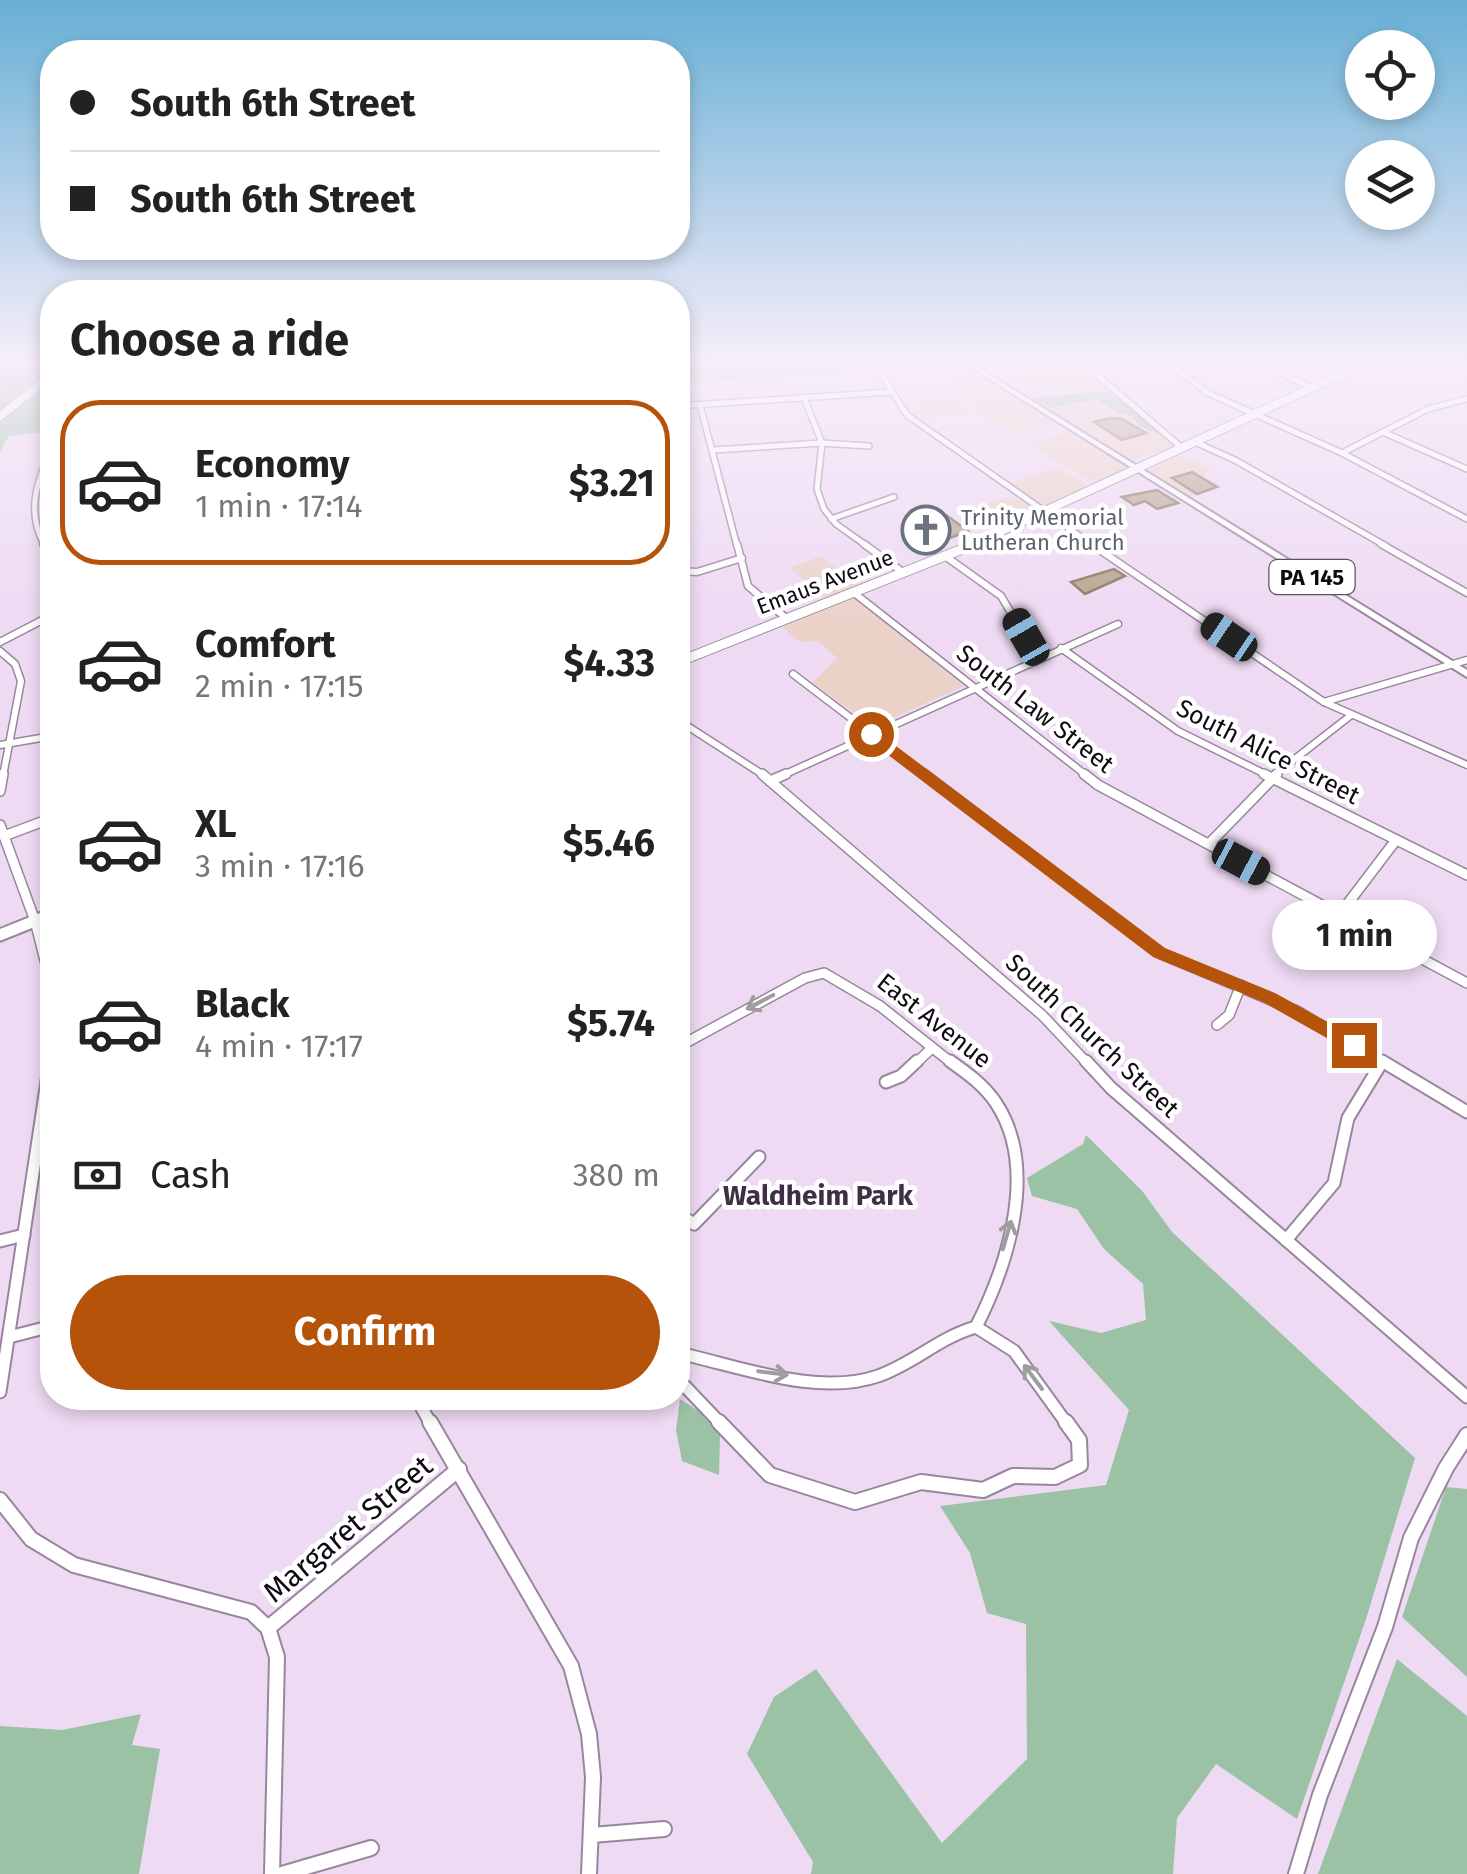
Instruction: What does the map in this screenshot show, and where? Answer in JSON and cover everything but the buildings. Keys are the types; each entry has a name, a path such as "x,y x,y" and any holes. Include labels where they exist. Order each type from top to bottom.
{"main road":[{"name":"PA 145","path":"1105,449 1467,674"},
{"name":"Emaus Avenue","path":"690,657 945,556 1179,449"},
{"path":"0,935 40,919"}],"street":[{"path":"722,449 713,450 748,586 786,618"},
{"path":"821,449 817,489 831,519 904,572"},
{"path":"953,449 1324,702 1467,765"},
{"path":"1212,449 1467,594"},
{"path":"1334,449 1467,519"},
{"path":"1342,453 1349,449"},
{"path":"1422,449 1467,469"},
{"path":"40,475 32,504 40,538"},
{"path":"831,519 894,497"},
{"path":"945,556 1001,596 1038,658"},
{"path":"690,572 742,558"},
{"name":"South Law Street","path":"854,592 1098,785 1467,983"},
{"path":"0,642 40,621"},
{"path":"770,781 1118,624"},
{"name":"South Alice Street","path":"1061,648 1178,731 1467,874"},
{"path":"0,652 15,664 21,682 5,744 0,791"},
{"path":"1324,702 1467,660"},
{"path":"793,674 1159,953 1297,1012 1467,1112"},
{"path":"1208,844 1271,778 1350,716"},
{"name":"South Church Street","path":"690,728 770,781 1044,1016 1111,1088 1467,1397"},
{"path":"5,744 40,738"},
{"path":"4,836 40,822"},
{"path":"0,825 40,943"},
{"path":"1339,915 1396,840"},
{"name":"East Avenue","path":"690,1040 815,973 845,982 912,1027 932,1048 970,1074 997,1103 1016,1171 1017,1205 993,1294 976,1326"},
{"path":"1217,1025 1229,1015 1241,985"},
{"path":"886,1082 901,1076 932,1048"},
{"path":"1286,1240 1334,1183 1348,1118 1382,1062"},
{"path":"0,1392 40,1129"},
{"path":"690,1222 694,1224 758,1157"},
{"path":"0,1241 24,1235"},
{"path":"690,1357 762,1373 849,1382 878,1377 957,1331 976,1326 1014,1351 1080,1440 1080,1465 1064,1475 1013,1476 976,1491 921,1482 855,1502 770,1475 690,1392"},
{"path":"9,1337 40,1329"},
{"path":"423,1410 571,1666 589,1734 594,1777 589,1874"},
{"path":"1296,1874 1320,1795 1385,1627 1412,1538 1445,1469 1467,1436"},
{"name":"Margaret Street","path":"268,1628 460,1469"},
{"path":"0,1500 28,1538 47,1553 74,1565 250,1612 268,1628 277,1657 272,1874"},
{"path":"592,1836 664,1829"},
{"path":"282,1874 371,1848"}],"shaded area":[{"path":"1037,449 1099,449 1127,467 1095,483"},
{"path":"1114,449 1165,449 1132,460"},
{"path":"1179,454 1210,469 1202,475 1222,486 1188,497 1149,471"},
{"path":"1059,467 1089,486 1044,507 1008,483"},
{"path":"1013,496 1036,511 1002,527 975,508"},
{"path":"820,556 859,584 826,598 790,568"},
{"path":"854,597 964,686 873,727 820,688 813,682 837,658 818,641 800,642 781,625"}],"green space":[{"path":"1086,1135 1143,1192 1172,1232 1415,1458 1366,1619 1297,1819 1216,1764 1177,1818 1173,1874 811,1874 813,1862 747,1754 774,1697 816,1669 942,1843 1027,1759 1026,1624 987,1613 970,1553 940,1506 1106,1485 1129,1410 1049,1321 1101,1333 1146,1320 1143,1284 1104,1249 1077,1209 1032,1196 1027,1178 1083,1144"},
{"path":"690,1405 699,1411 720,1435 719,1475 682,1461 676,1430 679,1410 690,1410"},
{"path":"1446,1487 1467,1489 1467,1677 1402,1617"},
{"path":"1397,1659 1467,1716 1467,1874 1318,1874"},
{"path":"141,1714 132,1745 160,1749 139,1874 0,1874 0,1726 62,1730"}],"place":[{"name":"Trinity Memorial Lutheran Church","path":"926,530"}],"district":[{"name":"Waldheim Park","path":"818,1195"}],"route":[{"path":"871,734 1159,953 1269,998 1354,1045"}]}
